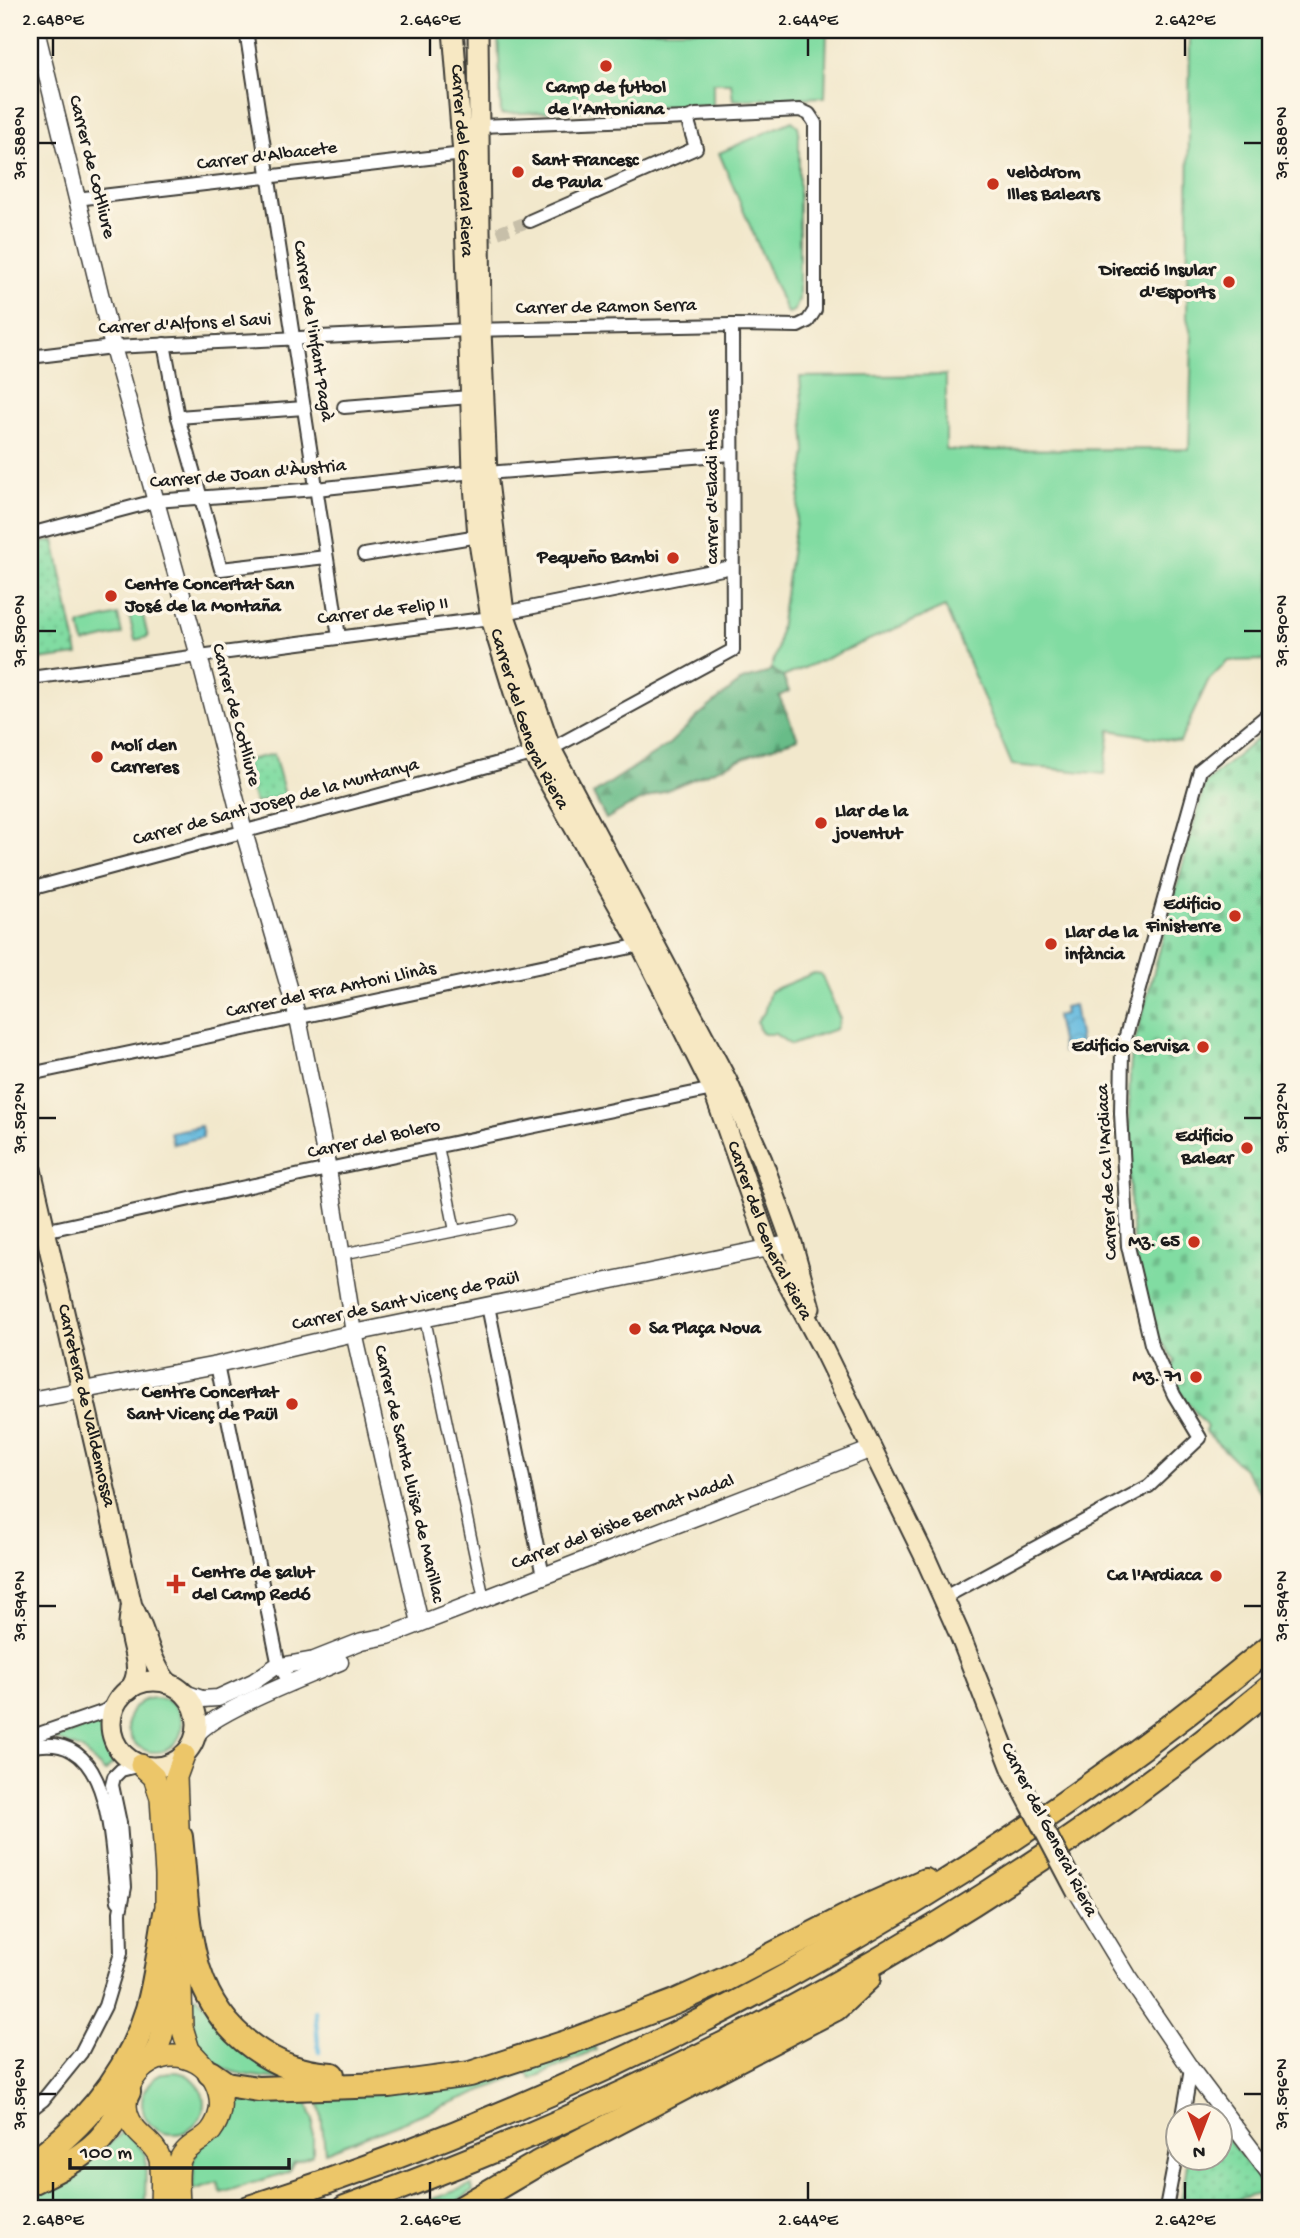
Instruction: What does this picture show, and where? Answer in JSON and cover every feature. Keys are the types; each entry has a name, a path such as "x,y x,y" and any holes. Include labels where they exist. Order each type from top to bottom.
{"highway":[{"path":"249,2208 438,2141 553,2093 744,2000 841,1947 999,1849 1155,1739 1270,1647"},
{"path":"345,2208 478,2158 611,2101 775,2018 901,1947 1082,1830 1270,1688"},
{"path":"180,1837 190,1931 201,1979 210,2002 225,2023 242,2038 262,2053 290,2068 350,2076 433,2070 481,2059 551,2036 624,2022"},
{"path":"207,2070 226,2084 258,2089 416,2083 470,2074 624,2022 726,1979 862,1909 999,1849"},
{"path":"30,2165 64,2138 94,2108 130,2053 148,2007 166,1913"},
{"path":"462,2208 537,2164 836,2008 901,1947"},
{"path":"30,2183 75,2159 101,2139 113,2123 128,2092"}],"main road":[{"name":"Carrer del General Riera","path":"453,30 475,330 480,473 478,536 497,615 542,752 713,1089 769,1248 872,1449 959,1633 1013,1771 1077,1892"},
{"name":"Carrer del General Riera","path":"478,30 481,126 475,330 470,397 497,615"},
{"name":"Carrer del General Riera","path":"542,752 727,1081 762,1160 792,1243 822,1349"},
{"name":"Carretera de Valldemossa","path":"30,1165 131,1606 129,1626 137,1669 135,1681 124,1695"},
{"name":"Carretera de Valldemossa","path":"131,1606 142,1623 159,1670 176,1688"},
{"path":"161,2208 170,2170 183,2154 210,2132 220,2111 218,2087 189,2050 182,2027 178,1880 180,1837 176,1777 190,1746 197,1716 191,1703 176,1688 148,1682 124,1695 112,1719 114,1739 126,1756 154,1777 161,1798 166,1875 164,2031 157,2052 131,2081 126,2106 133,2126 142,2138 152,2145 170,2170 179,2208"},
{"path":"141,1765 164,1766 190,1746"},
{"path":"147,2064 160,2058 179,2056 190,2059 207,2070"}],"street":[{"name":"Carrer de Cotlliure","path":"36,30 113,347 199,656 244,832 298,1018 328,1169 354,1333"},
{"name":"Carrer de l'infant Pagà","path":"246,30 339,637"},
{"name":"Carrer de Ramon Serra","path":"475,330 798,326 808,321 815,310 815,124 809,114 800,110 696,115 687,118 481,126"},
{"path":"530,220 696,148 687,118"},
{"name":"Carrer d'Albacete","path":"76,199 463,154"},
{"name":"carrer d'Eladi Homs","path":"732,325 733,650"},
{"name":"Carrer d'Alfons el Savi","path":"30,357 113,347 475,330"},
{"path":"164,344 178,417 220,569 326,557"},
{"path":"344,407 470,397"},
{"path":"178,417 304,408"},
{"name":"Carrer de Joan d'Àustria","path":"30,534 155,501 732,454"},
{"path":"364,555 478,536"},
{"name":"Carrer de Felip II","path":"30,678 497,615 732,567"},
{"name":"Carrer de Sant Josep de la Muntanya","path":"30,889 542,752 733,650"},
{"name":"Carrer de Ca l'Ardiaca","path":"943,1598 1149,1486 1200,1437 1174,1395 1151,1344 1128,1246 1121,1113 1122,1050 1200,770 1270,713"},
{"name":"Carrer del Fra Antoni Llinàs","path":"30,1074 641,946"},
{"name":"Carrer del Bolero","path":"44,1231 713,1089"},
{"path":"438,1146 455,1231"},
{"path":"342,1254 510,1220"},
{"name":"Carrer de Sant Vicenç de Paül","path":"30,1400 217,1365 354,1333 792,1243"},
{"path":"488,1306 543,1576"},
{"path":"425,1319 484,1599"},
{"name":"Carrer de Santa Lluïsa de Marillac","path":"354,1333 420,1623"},
{"path":"217,1365 279,1666 291,1684"},
{"name":"Carrer del Bisbe Bernat Nadal","path":"190,1746 207,1724 236,1707 366,1650 388,1636 872,1449"},
{"name":"Carrer del Bisbe Bernat Nadal","path":"176,1688 202,1699 218,1698 279,1666 314,1660 362,1641 388,1636"},
{"path":"30,1737 105,1711 124,1695"},
{"path":"30,1747 53,1745 66,1748 79,1756 92,1774 103,1798 110,1822 120,1912 121,1953 104,2006 81,2053 43,2101 30,2110"},
{"path":"120,1912 125,1887 120,1822 112,1785 114,1777 121,1770 141,1765"},
{"name":"Carrer del General Riera","path":"1077,1892 1128,1976 1213,2102"},
{"path":"1185,2102 1191,2068"},
{"name":"Carrer del General Riera","path":"1234,2131 1270,2174"},
{"path":"1166,2208 1173,2172"}],"green space":[{"name":"Camp de futbol de l’Antoniana","path":"498,30 827,30 825,97 733,100 731,83 713,83 713,105 501,114"},
{"path":"1190,30 1270,30 1270,664 1266,660 1228,661 1208,681 1180,742 1110,730 1104,774 1012,765 945,607 783,677 771,669 777,650 806,452 800,377 946,375 946,450 1189,449 1192,338 1187,318"},
{"path":"792,121 799,131 799,299 794,310 787,313 719,153"},
{"path":"54,540 78,655 30,661 30,546"},
{"path":"142,611 148,637 135,640 129,615"},
{"path":"118,615 122,634 84,643 79,625"},
{"path":"771,669 783,677 789,691 779,696 798,738 629,806 606,819 593,794 668,745 742,680 767,673"},
{"path":"1270,728 1270,1506 1243,1468 1205,1431 1207,1427 1169,1374 1175,1361 1155,1329 1136,1261 1131,1214 1129,1109 1132,1052 1205,783"},
{"path":"274,754 285,795 255,803 244,761"},
{"path":"814,973 821,974 840,1019 836,1029 791,1045 775,1034 764,1034 757,1021 764,1013 770,991"},
{"path":"155,1698 174,1706 182,1725 174,1744 155,1752 136,1744 128,1725 136,1706"},
{"path":"103,1721 107,1742 117,1759 105,1772 81,1749 53,1739"},
{"path":"196,1996 287,2079 227,2070 203,2054 195,2042 190,2022 190,1997"},
{"path":"593,2044 596,2050 531,2079 527,2073 325,2152 317,2096"},
{"path":"173,2072 195,2081 204,2103 195,2125 173,2134 151,2125 142,2103 151,2081"},
{"path":"306,2098 313,2120 313,2155 294,2162 288,2172 221,2193 218,2182 193,2190 194,2158 228,2100"},
{"path":"124,2131 146,2154 145,2203 126,2208 30,2208 30,2191 108,2145"},
{"path":"1234,2147 1268,2192 1200,2208 1180,2208 1186,2172 1234,2172"},
{"path":"471,2185 473,2191 448,2208 408,2208"}],"water":[{"path":"1074,1005 1081,1047 1063,1052 1056,1016 1065,1014 1064,1007"},
{"path":"201,1126 203,1137 173,1144 170,1132"}],"waterway":[{"path":"315,2011 319,2052"}],"tunnel":[{"path":"481,239 530,221"}],"place":[{"name":"Camp de futbol de l’Antoniana","path":"606,66"},
{"name":"Sant Francesc de Paula","path":"518,172"},
{"name":"velòdrom Illes Balears","path":"993,184"},
{"name":"Direcció Insular d'Esports","path":"1229,282"},
{"name":"Pequeño Bambi","path":"673,558"},
{"name":"Centre Concertat San José de la Montaña","path":"111,596"},
{"name":"Molí den Carreres","path":"97,757"},
{"name":"Llar de la joventut","path":"821,823"},
{"name":"Edificio Finisterre","path":"1235,916"},
{"name":"Llar de la infància","path":"1051,944"},
{"name":"Edificio Servisa","path":"1203,1047"},
{"name":"Edificio Balear","path":"1247,1148"},
{"name":"Mz. 65","path":"1194,1242"},
{"name":"Sa Plaça Nova","path":"635,1329"},
{"name":"Mz. 71","path":"1196,1377"},
{"name":"Centre Concertat Sant Vicenç de Paül","path":"292,1404"},
{"name":"Ca l'Ardiaca","path":"1216,1576"},
{"name":"Centre de salut del Camp Redó","path":"176,1584"}]}
